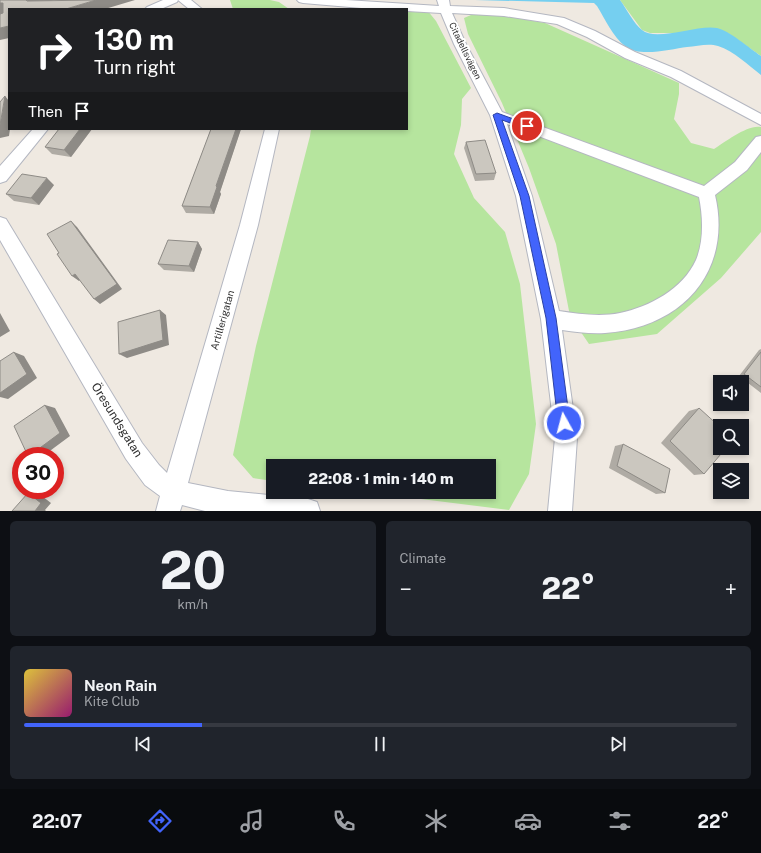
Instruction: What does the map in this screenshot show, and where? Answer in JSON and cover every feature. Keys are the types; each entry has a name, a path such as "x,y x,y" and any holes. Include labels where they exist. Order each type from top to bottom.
{"street":[{"path":"153,8 173,0"},
{"path":"184,0 195,8"},
{"path":"303,0 390,7 444,4 560,21 591,34 630,55 676,74 761,120"},
{"name":"Citadellsvägen","path":"444,4 460,44 493,108 524,196 551,318 566,438 560,511"},
{"path":"493,108 706,193"},
{"path":"0,177 40,130"},
{"name":"Artillerigatan","path":"172,500 249,225 272,130"},
{"path":"706,193 741,166 761,141"},
{"path":"551,318 575,323 607,324 640,317 663,306 686,290 701,269 711,239 710,206 706,193"},
{"name":"Öresundsgatan","path":"0,224 134,451 172,500 208,500 308,511"}],"green space":[{"path":"230,0 270,0 279,2 288,8 233,8"},
{"path":"620,0 761,0 761,56 728,33 650,33 642,30"},
{"path":"408,10 427,10 436,21 471,88 462,99 461,125 454,154 474,198 505,232 520,284 536,424 529,474 509,510 421,499 496,499 496,459 266,459 266,480 253,478 233,455 256,346 311,130 408,130"},
{"path":"471,15 499,15 545,23 679,83 679,94 674,119 691,143 714,149 743,131 750,128 761,127 761,232 721,278 657,334 589,344 570,316 556,244 529,168 502,103 468,34 464,18"}],"water":[{"path":"475,0 620,0 636,24 648,33 667,34 709,27 717,28 728,33 761,56 761,75 735,55 724,48 714,45 703,45 655,52 638,52 631,50 617,38 594,3"}],"building":[{"path":"0,0 96,0 69,8 8,8 8,26 0,28 0,14 3,13 3,3 0,3"},
{"path":"5,96 0,125 0,102"},
{"path":"58,130 79,130 64,150 45,147"},
{"path":"211,130 236,130 210,207 182,206"},
{"path":"485,140 496,173 476,174 466,142"},
{"path":"22,174 47,178 31,198 6,194"},
{"path":"71,221 117,284 94,299 75,274 72,276 57,254 59,253 47,234"},
{"path":"168,240 198,242 189,266 158,264"},
{"path":"160,310 163,340 119,354 118,322"},
{"path":"14,352 27,374 0,393 0,361"},
{"path":"761,352 761,387 749,378 749,375 744,374"},
{"path":"45,405 60,433 41,447 24,447 14,426"},
{"path":"699,408 713,421 713,455 720,455 704,474 670,441"},
{"path":"623,444 670,469 665,493 617,466"},
{"path":"23,499 36,499 41,503 35,511 12,511"}],"route":[{"path":"527,126 497,115 524,196 551,318 564,423"}]}
